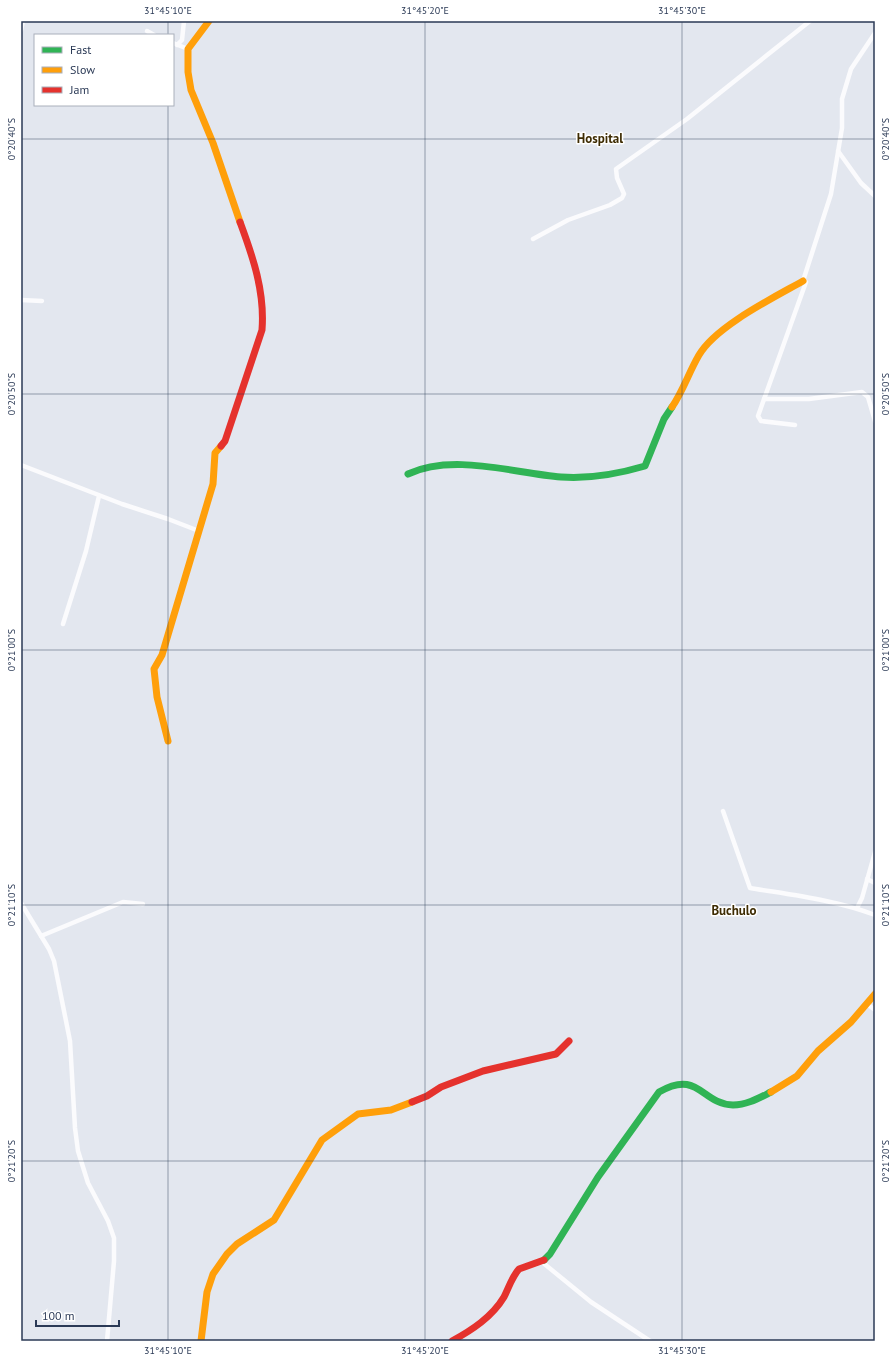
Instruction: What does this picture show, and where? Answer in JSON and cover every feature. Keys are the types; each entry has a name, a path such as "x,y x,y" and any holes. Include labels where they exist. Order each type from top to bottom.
{"street":[{"path":"21,30 23,21"},
{"path":"175,44 182,40 184,21"},
{"path":"168,742 157,696 154,669 162,655 200,531 213,484 215,453 225,441 262,330 264,315 257,270 213,143 191,90 188,72 188,49 209,21"},
{"path":"533,239 568,220 610,205 622,198 624,194 617,178 616,169 687,119 810,21"},
{"path":"147,31 152,34"},
{"path":"408,474 415,468 467,465 563,477 624,473 645,466 664,419 678,398 699,354 716,335 758,307 803,281 831,194 842,128 842,99 851,69 875,33"},
{"path":"175,44 188,49"},
{"path":"838,151 861,183 875,196"},
{"path":"795,425 761,421 758,416 806,282 803,281"},
{"path":"21,300 42,302"},
{"path":"764,398 809,399 862,392 868,397 875,421"},
{"path":"21,465 99,496 200,531"},
{"path":"63,624 86,551 99,496"},
{"path":"723,811 750,888 857,908 875,915"},
{"path":"857,908 862,898 875,852"},
{"path":"867,879 875,883"},
{"path":"41,936 123,902 143,904"},
{"path":"21,903 54,961 70,1041 75,1128 82,1169 108,1221 114,1238 114,1261 107,1341"},
{"path":"452,1341 473,1329 491,1314 503,1298 519,1269 542,1262 550,1254 563,1230 602,1171 659,1092 674,1083 693,1085 722,1102 730,1104 743,1104 785,1084 798,1075 819,1049 850,1023 875,994"},
{"path":"867,1004 875,1010"},
{"path":"201,1341 207,1292 213,1274 227,1254 237,1244 274,1220 309,1159 322,1140 333,1131 358,1114 391,1110 426,1096 441,1087 483,1071 556,1054 569,1041"},
{"path":"542,1262 591,1302 650,1341"}],"traffic: fast":[{"path":"408,474 426,468 444,465 483,466 561,477 614,474 635,469 645,466 664,419 672,407"},
{"path":"544,1260 550,1254 598,1177 659,1092 672,1086 683,1084 692,1086 722,1103 733,1105 738,1105 757,1099 771,1092"}],"traffic: slow":[{"path":"209,21 188,49 188,72 191,90 213,143 240,222"},
{"path":"672,407 699,355 707,344 731,323 761,304 803,281"},
{"path":"168,741 157,697 154,669 162,655 213,484 215,453 221,446"},
{"path":"771,1092 797,1076 818,1051 851,1022 875,994"},
{"path":"201,1341 207,1292 213,1274 227,1254 237,1244 274,1220 322,1140 358,1114 391,1110 412,1102"}],"traffic: jam":[{"path":"221,446 225,441 262,330 262,302 260,288 240,222"},
{"path":"412,1102 427,1096 441,1087 483,1071 556,1054 569,1041"},
{"path":"452,1341 474,1328 494,1311 504,1297 512,1279 519,1269 544,1260"}],"district":[{"name":"Hospital","path":"600,138"},
{"name":"Buchulo","path":"734,910"}]}
